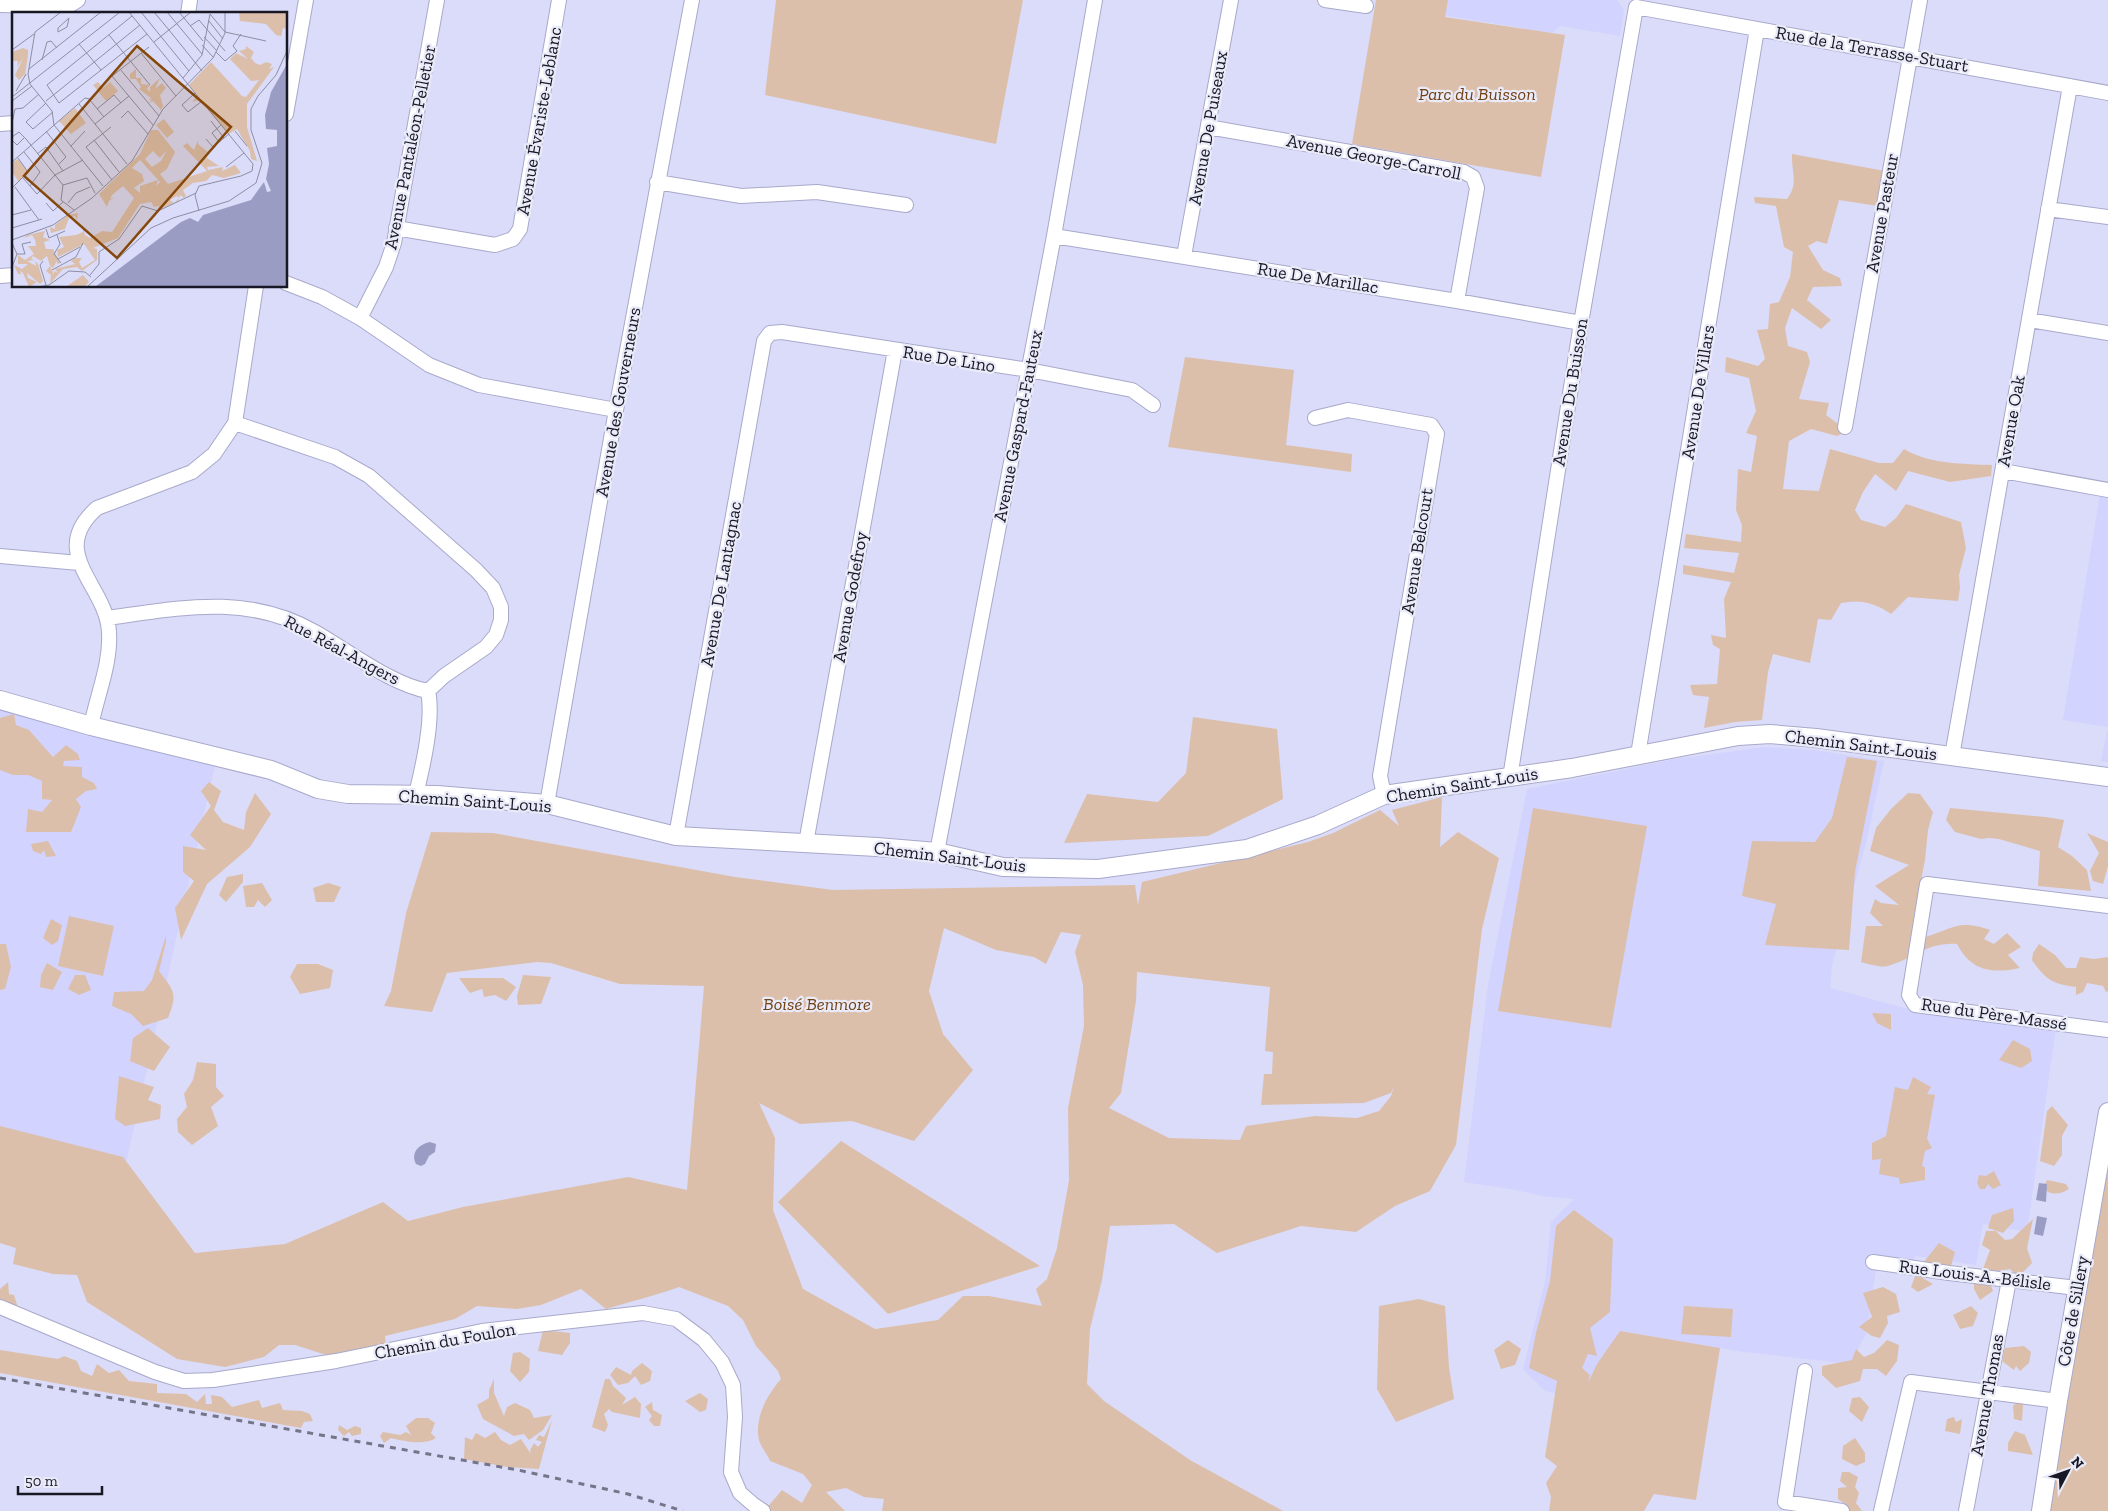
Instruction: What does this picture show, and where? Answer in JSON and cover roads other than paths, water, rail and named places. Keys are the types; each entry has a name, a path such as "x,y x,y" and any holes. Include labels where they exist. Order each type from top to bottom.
{"street":[{"path":"0,5 66,7 78,0"},
{"path":"288,103 306,0"},
{"name":"Avenue Pantaléon-Pelletier","path":"360,318 386,268 396,228 437,0"},
{"name":"Avenue Évariste-Leblanc","path":"396,228 495,246 513,239 520,229 559,0"},
{"name":"Avenue des Gouverneurs","path":"547,804 616,410 692,0"},
{"name":"Avenue Gaspard-Fauteux","path":"937,852 1054,236 1095,0"},
{"name":"Avenue De Puiseaux","path":"1184,256 1231,0"},
{"path":"1325,0 1366,6"},
{"name":"Avenue Pasteur","path":"1845,426 1920,0"},
{"name":"Rue de la Terrasse-Stuart","path":"1636,7 2108,93"},
{"name":"Avenue Du Buisson","path":"1510,778 1581,323 1636,7"},
{"name":"Avenue De Villars","path":"1638,755 1758,29"},
{"name":"Avenue Oak","path":"1952,756 2070,86"},
{"name":"Avenue George-Carroll","path":"1208,127 1464,172 1473,176 1477,188 1456,301"},
{"path":"658,182 741,196 817,192 906,205"},
{"path":"2048,209 2108,217"},
{"name":"Rue De Marillac","path":"1054,236 1581,323"},
{"path":"288,284 322,297 360,318 428,365 478,385 616,410"},
{"path":"91,726 110,648 108,618 79,563 77,532 85,518 97,508 192,472 214,454 235,423 256,288"},
{"path":"2029,320 2108,333"},
{"name":"Rue De Lino","path":"770,333 782,332 1029,370 1132,390 1153,405"},
{"name":"Avenue De Lantagnac","path":"676,836 764,341 770,333"},
{"name":"Avenue Godefroy","path":"806,843 895,350"},
{"name":"Avenue Belcourt","path":"1315,418 1348,410 1431,425 1437,434 1380,776 1384,796"},
{"path":"235,423 335,457 369,476 476,570 493,588 501,607 501,620 496,635 486,646 444,676 428,691 431,705 416,794"},
{"path":"2003,471 2108,490"},
{"path":"0,556 79,563"},
{"name":"Rue Réal-Angers","path":"108,618 194,606 232,606 269,613 312,630 395,679 418,689 428,691"},
{"name":"Chemin Saint-Louis","path":"0,700 91,726 271,770 318,788 348,794 416,794 547,804 676,836 937,852 1003,867 1098,869 1247,849 1318,825 1384,796 1510,778 1738,736 1770,734 1816,738 2108,777"},
{"name":"Rue du Père-Massé","path":"2108,906 1926,884 1909,995 1915,1005 2108,1030"},
{"name":"Côte de Sillery","path":"2040,1511 2108,1112"},
{"name":"Rue Louis-A.-Bélisle","path":"1873,1262 2077,1288"},
{"name":"Avenue Thomas","path":"1966,1511 2009,1280"},
{"name":"Chemin du Foulon","path":"0,1307 155,1372 184,1381 213,1380 336,1362 482,1331 643,1313 676,1319 704,1340 722,1362 732,1385 735,1417 731,1472 740,1493 764,1511"},
{"path":"1805,1371 1785,1502 1842,1511"},
{"path":"1881,1511 1911,1382 2058,1401"}],"railway":[{"path":"0,1378 518,1470 628,1494 683,1511"}],"park label":[{"name":"Parc du Buisson","path":"1477,94"},
{"name":"Boisé Benmore","path":"817,1004"}]}
